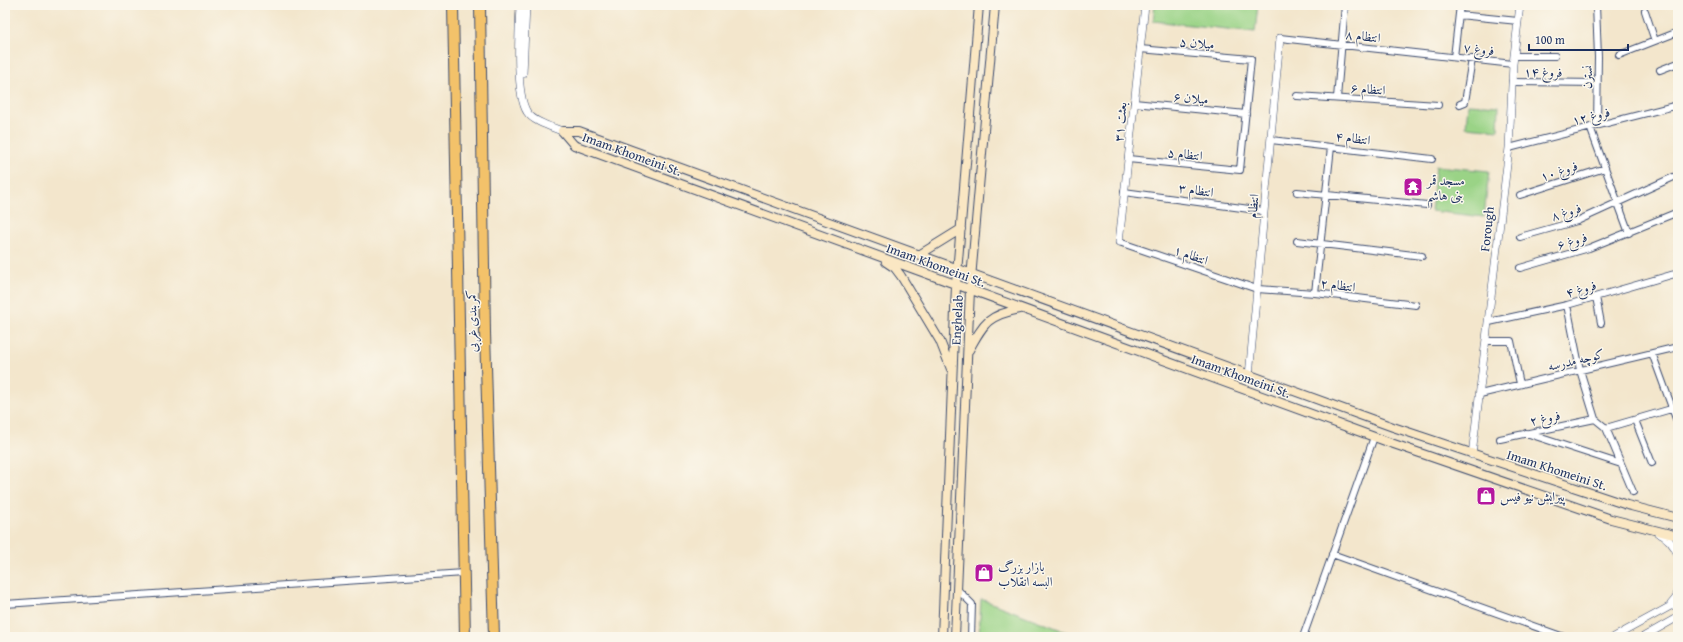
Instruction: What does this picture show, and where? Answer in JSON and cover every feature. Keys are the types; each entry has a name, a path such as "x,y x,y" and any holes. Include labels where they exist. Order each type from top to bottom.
{"highway":[{"name":"کمربندی غربی","path":"453,5 465,637"},
{"name":"کمربندی غربی","path":"480,5 485,332 494,637"}],"main road":[{"name":"Enghelab","path":"942,637 956,285 979,5"},
{"name":"Enghelab","path":"955,637 970,290 973,274 995,5"},
{"name":"Imam Khomeini St.","path":"562,131 579,131 1393,428 1627,505 1678,518"},
{"name":"Imam Khomeini St.","path":"562,131 574,146 1374,437 1611,519 1678,536"},
{"path":"919,255 961,229"},
{"path":"960,243 975,245"},
{"path":"877,256 895,268 902,276 940,341 952,375"},
{"path":"967,353 980,330 990,319 1003,312 1022,308"},
{"path":"1388,442 1393,428"}],"street":[{"path":"520,5 518,62 523,103 528,114 546,125 562,131"},
{"path":"522,88 526,5"},
{"path":"615,5 630,7"},
{"name":"بعثت ۳۱","path":"1119,242 1145,5"},
{"path":"1337,98 1345,5"},
{"path":"1454,57 1460,5"},
{"name":"Forough","path":"1472,455 1489,322 1508,148 1513,64 1520,5"},
{"name":"نسترن","path":"1596,5 1598,83 1597,126"},
{"path":"1645,11 1655,41"},
{"path":"1459,15 1518,21"},
{"path":"1619,55 1678,32"},
{"name":"انتظام ۸","path":"1280,38 1443,56"},
{"name":"انتظام","path":"1249,376 1280,38"},
{"name":"میلان ۵","path":"1140,49 1251,59 1246,114"},
{"name":"فروغ ۷","path":"1443,56 1513,64"},
{"path":"1515,56 1555,56"},
{"path":"1460,104 1465,102 1472,59"},
{"path":"1660,70 1678,63"},
{"name":"فروغ ۱۴","path":"1512,82 1598,83"},
{"name":"انتظام ۶","path":"1297,96 1438,105"},
{"name":"میلان ۶","path":"1134,103 1246,114"},
{"name":"فروغ ۱۲","path":"1508,148 1678,105"},
{"name":"انتظام ۵","path":"1128,159 1240,170 1246,114"},
{"path":"1590,128 1629,233"},
{"name":"انتظام ۴","path":"1271,140 1432,159"},
{"path":"1315,293 1331,147"},
{"name":"فروغ ۱۰","path":"1520,195 1605,168"},
{"name":"فروغ ۸","path":"1520,237 1577,221 1678,175"},
{"name":"انتظام ۳","path":"1124,192 1264,211"},
{"path":"1297,192 1427,205"},
{"name":"فروغ ۶","path":"1520,268 1589,248 1678,212"},
{"path":"1297,241 1320,245 1422,256"},
{"name":"انتظام ۱","path":"1119,242 1257,289"},
{"name":"فروغ ۴","path":"1489,322 1567,305 1678,273"},
{"name":"انتظام ۲","path":"1257,289 1315,293 1416,305"},
{"path":"1596,297 1601,323"},
{"path":"1567,305 1580,370 1595,419 1606,428 1633,492"},
{"path":"1486,341 1511,341 1520,384"},
{"name":"کوچه مدرسه","path":"1480,394 1678,347"},
{"path":"1652,353 1675,408 1678,424"},
{"path":"1606,428 1675,408"},
{"name":"فروغ ۲","path":"1500,439 1595,419"},
{"path":"1635,420 1652,463"},
{"path":"1526,433 1621,464"},
{"path":"1303,637 1374,437"},
{"path":"1650,530 1668,539 1674,545 1678,555"},
{"path":"1332,554 1564,637"},
{"path":"5,604 464,573"},
{"path":"957,588 972,604 971,637"},
{"path":"1667,609 1676,598 1678,592"},
{"path":"1614,637 1678,602"},
{"path":"1642,637 1678,617"}],"green space":[{"path":"1155,5 1258,5 1255,32 1153,21"},
{"path":"1468,104 1499,106 1498,130 1466,127"},
{"path":"1436,166 1489,171 1484,217 1431,211"},
{"path":"981,599 1077,636 1080,637 979,637"}],"place":[{"name":"مسجد قمر بنی هاشم","path":"1413,187"},
{"name":"پیرایش نیو فیس","path":"1486,496"},
{"name":"بازار بزرگ البسه انقلاب","path":"984,573"}]}
